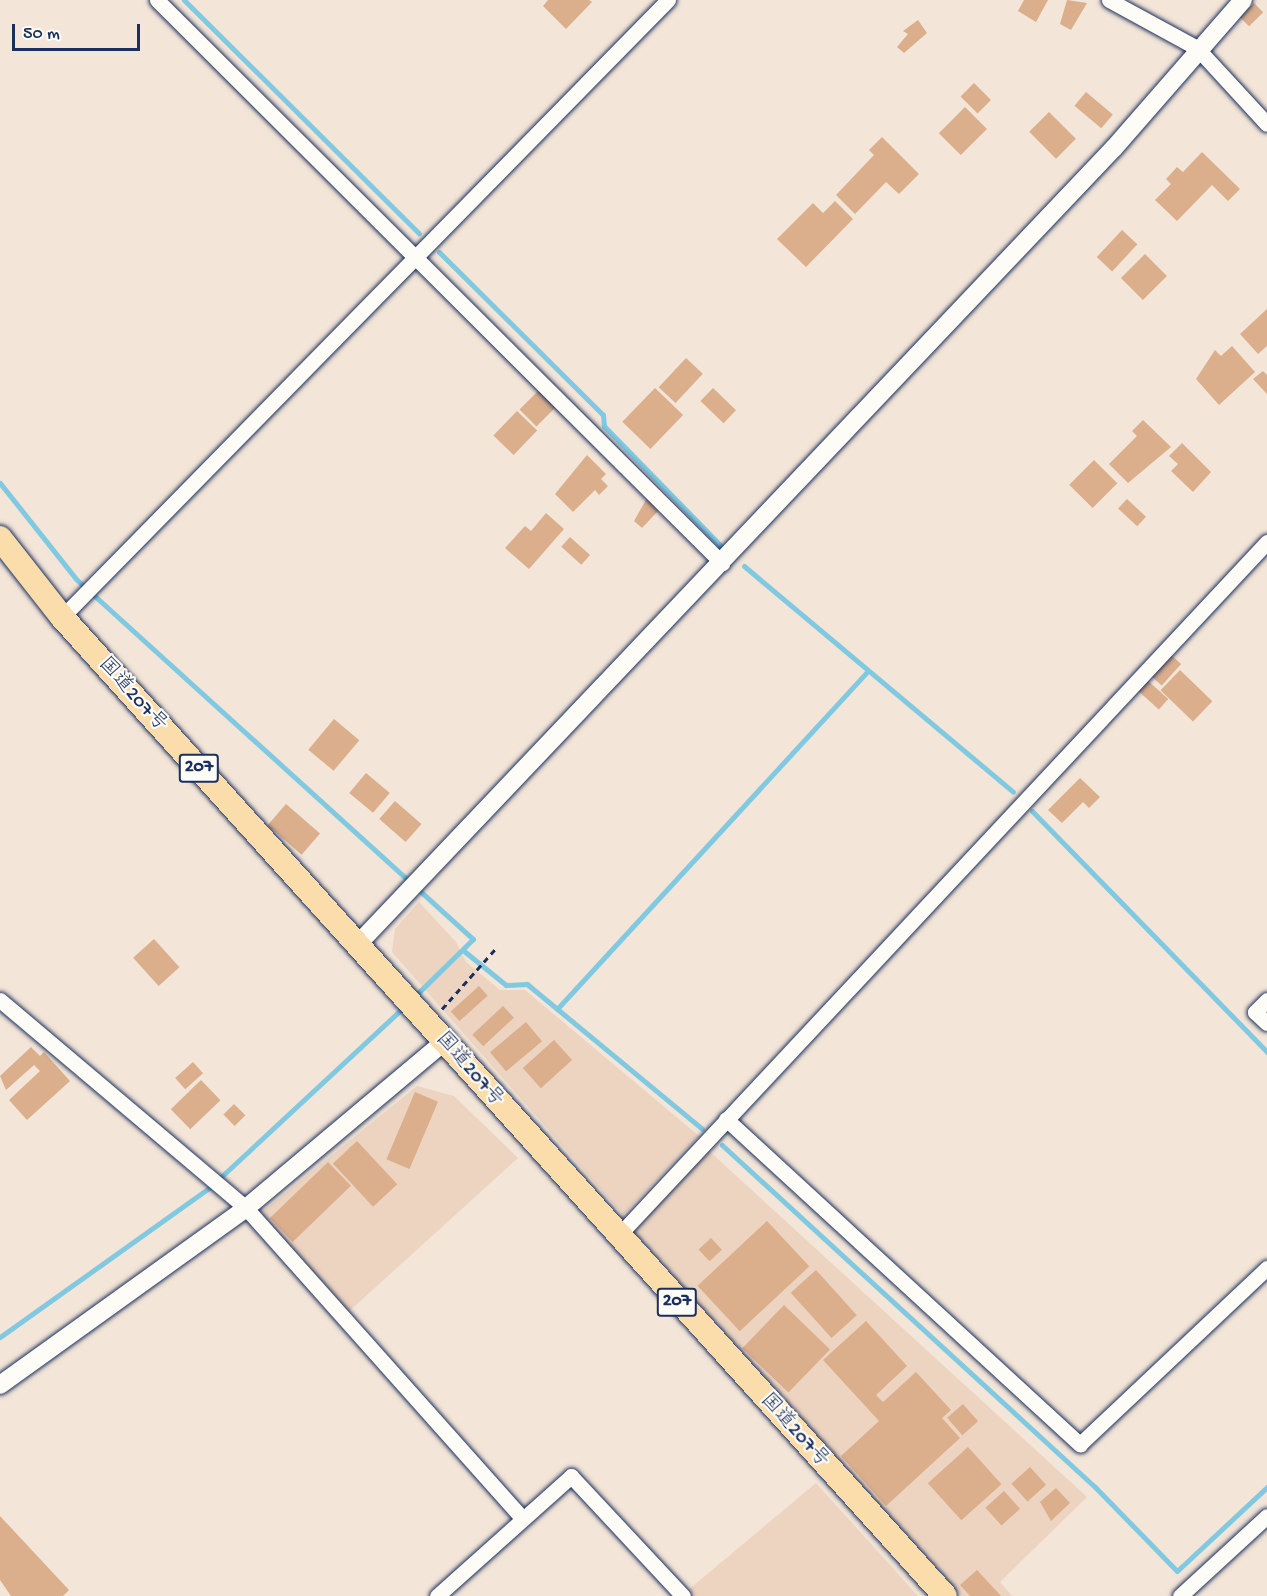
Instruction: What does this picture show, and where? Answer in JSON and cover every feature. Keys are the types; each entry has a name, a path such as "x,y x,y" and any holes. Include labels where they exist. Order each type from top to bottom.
{"highway":[{"name":"国道207号","path":"0,538 62,617 358,944 617,1237 945,1596"}],"street":[{"path":"157,0 416,255 722,563"},
{"path":"62,617 668,0"},
{"path":"1108,0 1197,48 1267,124"},
{"path":"358,944 1114,148 1197,48 1243,0"},
{"path":"617,1237 1267,542"},
{"path":"0,1000 246,1208 522,1518"},
{"path":"1267,1000 1255,1012 1267,1023"},
{"path":"0,1385 246,1208 436,1033"},
{"path":"726,1119 1080,1444 1267,1268"},
{"path":"437,1596 522,1518 572,1476 683,1596"},
{"path":"1180,1596 1267,1516"}],"path":[{"path":"436,1033 476,972 498,946"}],"shaded area":[{"path":"419,902 456,942 466,962 500,990 525,990 699,1136 623,1215 392,952 395,929"},
{"path":"417,1086 454,1096 518,1158 345,1315 257,1216"},
{"path":"708,1150 1087,1497 1000,1582 1012,1596 962,1596 632,1229"},
{"path":"816,1483 918,1596 692,1596 687,1591"}],"building":[{"path":"548,0 589,0 592,2 566,29 543,6"},
{"path":"1024,0 1048,0 1036,22 1018,11"},
{"path":"1067,0 1087,3 1071,30 1060,24"},
{"path":"1254,3 1263,12 1249,26 1240,17"},
{"path":"918,20 927,33 904,53 897,47 908,34 903,31"},
{"path":"974,83 991,100 978,113 961,96"},
{"path":"1086,92 1113,114 1101,128 1074,106"},
{"path":"965,107 987,129 961,155 939,133"},
{"path":"1049,112 1076,139 1056,159 1029,132"},
{"path":"882,137 919,174 899,194 886,182 855,214 836,195 874,155 869,150"},
{"path":"1202,152 1240,189 1228,201 1212,185 1177,221 1155,200 1171,184 1166,179 1177,167 1183,172"},
{"path":"835,201 853,219 806,267 777,239 813,203 823,213"},
{"path":"1122,230 1137,244 1112,271 1097,257"},
{"path":"1145,254 1167,276 1143,300 1121,278"},
{"path":"1267,309 1267,346 1258,354 1240,334"},
{"path":"1232,346 1255,372 1219,405 1196,379 1215,350 1221,356"},
{"path":"686,358 703,374 676,403 659,387"},
{"path":"1263,371 1267,375 1267,394 1253,379"},
{"path":"655,388 683,415 650,449 622,422"},
{"path":"713,388 736,410 724,423 700,401"},
{"path":"540,389 557,406 536,426 519,410"},
{"path":"517,411 537,430 514,455 493,435"},
{"path":"1143,420 1171,447 1128,483 1109,464 1137,436 1132,431"},
{"path":"1182,443 1211,472 1193,492 1171,471 1178,464 1169,456"},
{"path":"587,455 606,474 601,479 608,486 599,495 595,490 573,512 555,494"},
{"path":"1094,460 1117,483 1093,508 1069,485"},
{"path":"647,498 659,510 642,528 634,521"},
{"path":"1127,499 1146,517 1137,526 1118,509"},
{"path":"546,513 564,529 529,569 505,548 525,526 531,531"},
{"path":"570,537 590,555 581,565 561,547"},
{"path":"1170,654 1181,664 1162,686 1151,676"},
{"path":"1180,670 1212,701 1193,721 1161,690"},
{"path":"1146,679 1168,699 1159,709 1137,689"},
{"path":"334,719 359,740 334,771 308,750"},
{"path":"366,773 390,793 373,813 349,793"},
{"path":"1080,778 1100,797 1089,808 1083,802 1062,823 1048,810"},
{"path":"395,801 421,824 406,842 379,819"},
{"path":"286,804 320,834 302,855 268,825"},
{"path":"154,939 179,967 159,986 133,958"},
{"path":"479,986 488,996 459,1021 451,1011"},
{"path":"503,1006 514,1018 483,1046 472,1035"},
{"path":"526,1022 542,1041 506,1071 490,1052"},
{"path":"554,1040 572,1060 541,1088 523,1068"},
{"path":"31,1047 40,1056 44,1052 70,1081 27,1120 9,1100 40,1071 34,1065 6,1090 0,1076"},
{"path":"193,1062 203,1073 185,1089 175,1078"},
{"path":"201,1080 220,1100 190,1129 171,1109"},
{"path":"415,1092 438,1102 409,1169 386,1159"},
{"path":"234,1104 245,1115 235,1126 223,1115"},
{"path":"357,1141 397,1184 373,1207 333,1164"},
{"path":"328,1162 351,1186 293,1242 270,1218"},
{"path":"767,1221 809,1266 740,1331 698,1286"},
{"path":"711,1238 722,1250 709,1261 699,1250"},
{"path":"816,1270 857,1315 832,1338 791,1293"},
{"path":"784,1305 830,1349 788,1393 742,1348"},
{"path":"866,1321 907,1366 876,1395 883,1402 916,1372 951,1410 942,1418 960,1438 886,1506 841,1456 879,1421 823,1360"},
{"path":"963,1404 978,1421 962,1435 947,1418"},
{"path":"968,1447 1001,1484 961,1520 928,1483"},
{"path":"1030,1467 1046,1485 1027,1502 1011,1484"},
{"path":"1056,1488 1070,1503 1051,1521 1040,1502"},
{"path":"1004,1491 1020,1509 1001,1526 985,1508"},
{"path":"0,1516 69,1590 63,1596 11,1596 0,1580"},
{"path":"977,1570 1001,1596 970,1596 960,1585"}],"waterway":[{"path":"184,0 419,233"},
{"path":"439,252 603,415 604,426 721,546"},
{"path":"0,483 76,579 473,939 413,998"},
{"path":"744,566 1013,792"},
{"path":"557,1009 868,671"},
{"path":"1032,811 1267,1052"},
{"path":"464,951 506,985 527,984 702,1129"},
{"path":"0,1337 209,1188 404,1007"},
{"path":"722,1145 1095,1487 1177,1571 1267,1487"}]}
